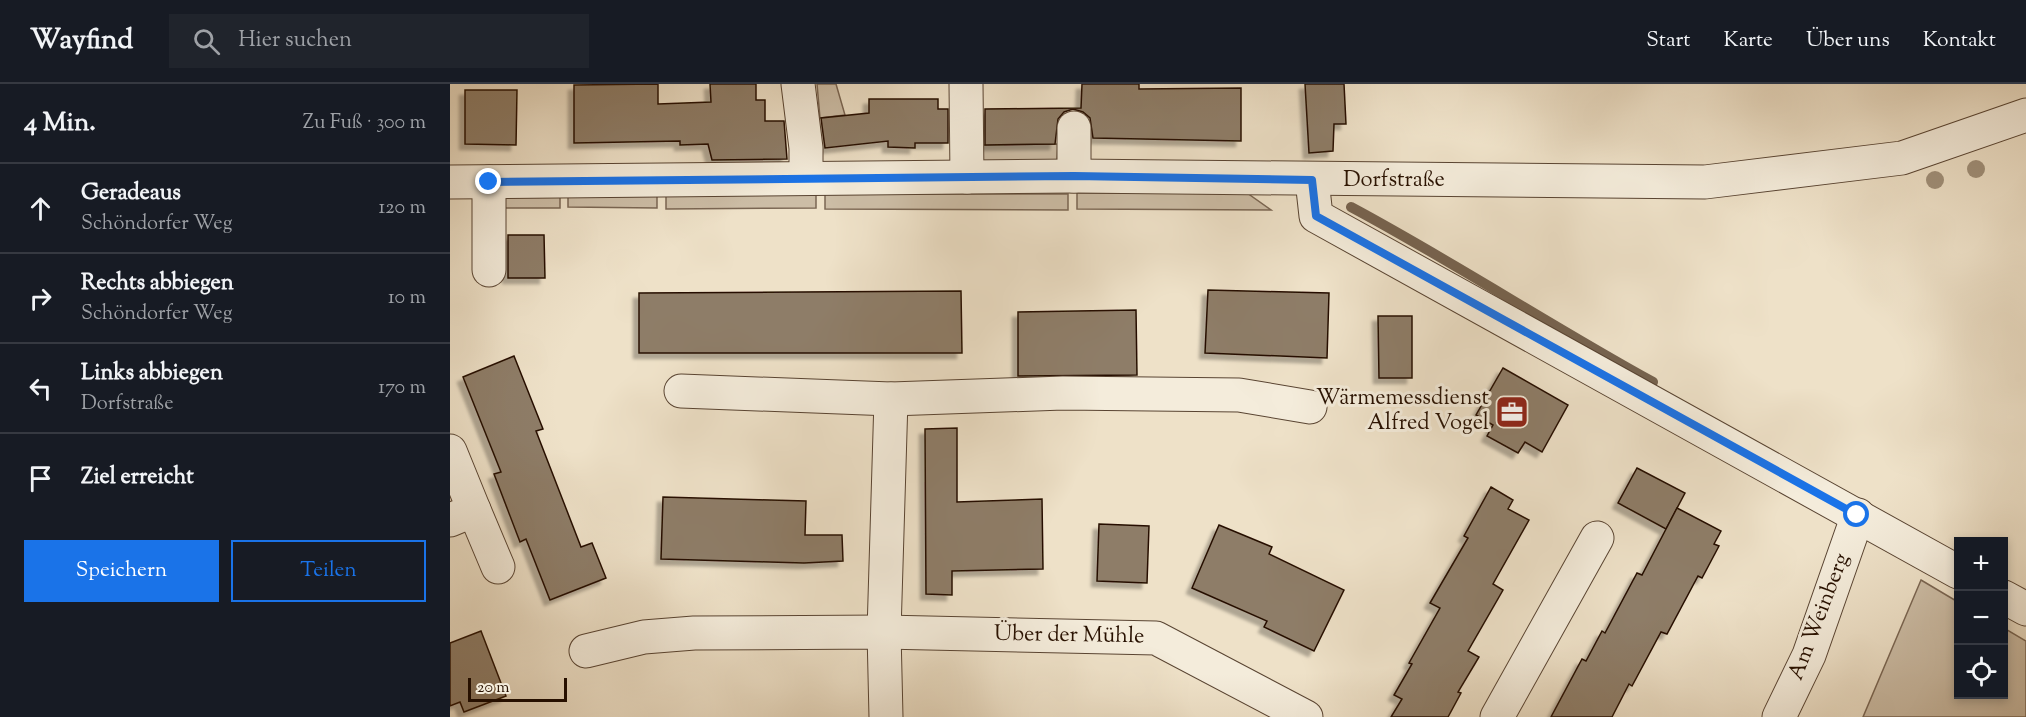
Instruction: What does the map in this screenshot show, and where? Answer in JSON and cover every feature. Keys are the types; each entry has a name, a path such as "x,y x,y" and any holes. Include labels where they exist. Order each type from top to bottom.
{"street":[{"path":"798,84 806,148 806,178"},
{"path":"966,84 967,177"},
{"name":"Dorfstraße","path":"450,182 1074,176 1705,182 1902,158 2026,115"},
{"path":"1074,128 1074,176"},
{"path":"1312,180 1316,216 1954,569"},
{"path":"489,182 489,270"},
{"path":"681,391 891,399 1063,393 1239,395 1310,408"},
{"path":"886,717 884,632 891,399"},
{"path":"450,451 462,515 498,567"},
{"name":"Am Weinberg","path":"1779,717 1809,655 1857,515"},
{"path":"1497,717 1597,538"},
{"path":"2008,599 2026,609"},
{"name":"Über der Mühle","path":"586,651 644,637 694,633 884,632 1156,638 1306,717"}],"shaded area":[{"path":"817,84 836,84 845,115 820,118"},
{"path":"1058,144 1057,161 982,163 981,145"},
{"path":"816,193 816,208 666,209 666,194"},
{"path":"1077,193 1247,193 1271,210 1077,209"},
{"path":"497,194 560,195 560,208 497,208"},
{"path":"568,194 657,195 657,208 568,207"},
{"path":"825,194 1068,194 1068,210 825,209"},
{"path":"1921,580 1954,600 1954,699 2008,699 2008,630 2026,641 2026,717 1863,717"}],"building":[{"path":"658,84 658,104 711,102 710,84 756,84 756,100 765,100 765,121 784,121 787,159 712,160 708,144 680,145 680,141 574,143 574,85"},
{"path":"1082,84 1139,84 1139,89 1241,88 1241,141 1093,138 1090,118 1083,112 1073,109 1064,112 1058,119 1055,144 985,145 985,109 1081,108"},
{"path":"1305,84 1344,84 1346,124 1334,124 1333,151 1309,153"},
{"path":"465,90 517,90 516,145 465,144"},
{"path":"869,99 938,99 938,109 948,109 948,143 915,143 915,148 888,147 888,141 825,148 821,118 869,113"},
{"path":"508,235 544,235 545,278 508,278"},
{"path":"1208,290 1329,293 1327,358 1205,353"},
{"path":"961,291 962,353 639,353 639,293"},
{"path":"1136,310 1137,375 1018,376 1018,312"},
{"path":"1378,316 1412,316 1412,378 1379,378"},
{"path":"514,356 543,429 536,431 581,547 592,543 606,578 550,600 526,539 520,542 494,474 501,472 463,377"},
{"path":"1503,368 1568,405 1542,452 1525,442 1518,453 1487,436 1493,425 1476,415"},
{"path":"957,428 957,502 1042,499 1043,569 952,571 952,595 926,594 925,429"},
{"path":"1637,468 1685,493 1666,529 1618,503"},
{"path":"1491,487 1513,500 1508,509 1529,520 1493,584 1503,590 1468,651 1479,657 1458,692 1461,693 1448,717 1391,717 1402,699 1394,695 1440,608 1430,603 1468,538 1464,536"},
{"path":"663,497 806,501 805,535 842,535 843,561 804,563 661,559"},
{"path":"1677,508 1721,531 1714,544 1719,546 1702,578 1698,576 1667,634 1661,632 1632,686 1629,684 1612,717 1551,717 1582,659 1586,661 1602,631 1605,633 1637,573 1642,575"},
{"path":"1099,524 1149,526 1147,583 1097,581"},
{"path":"1219,525 1272,547 1269,554 1344,590 1314,651 1264,627 1267,621 1192,588"},
{"path":"481,631 506,696 464,712 460,702 450,706 450,643"}],"waterway":[{"path":"1351,207 1653,382"}],"place":[{"name":"Wärmemessdienst Alfred Vogel","path":"1512,412"}],"route":[{"path":"489,182 1074,176 1312,180 1316,216 1857,515"}]}
